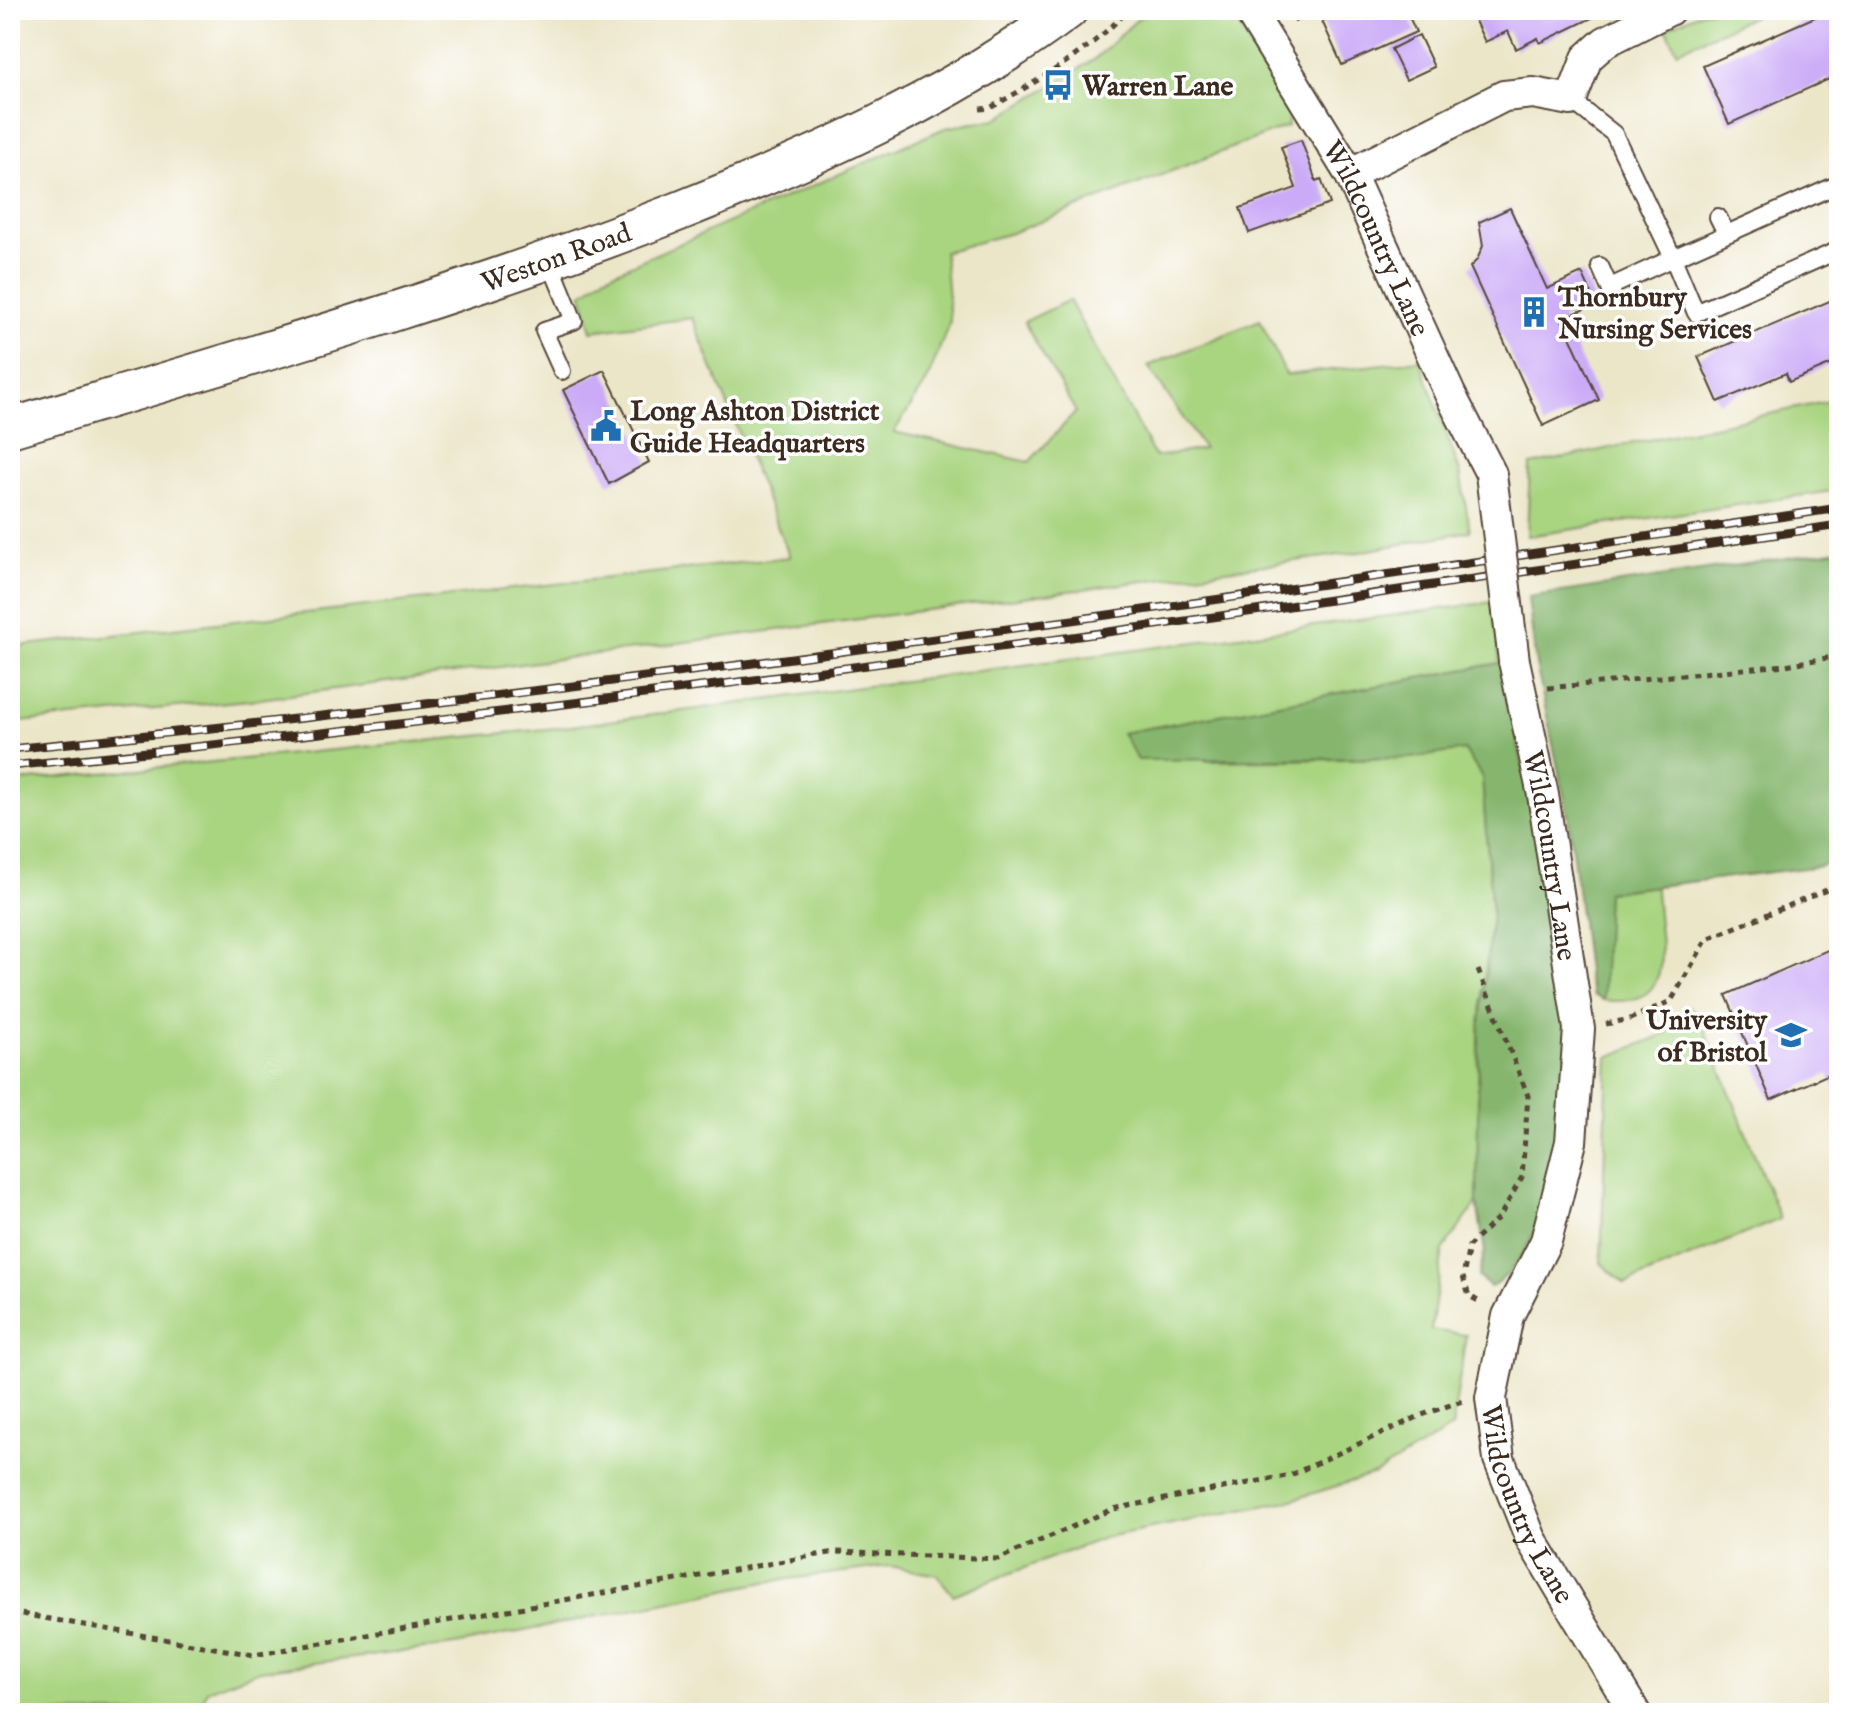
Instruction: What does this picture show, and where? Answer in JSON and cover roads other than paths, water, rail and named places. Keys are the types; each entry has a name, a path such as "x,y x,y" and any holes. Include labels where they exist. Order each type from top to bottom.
{"street":[{"name":"Weston Road","path":"10,428 407,309 550,262 798,164 930,97 1068,10"},
{"name":"Wildcountry Lane","path":"1249,10 1350,174 1450,394 1491,474 1517,676 1543,795 1579,1029 1571,1142 1546,1241 1508,1316 1491,1398 1499,1459 1531,1539 1635,1713"},
{"path":"1350,174 1504,96 1533,93 1571,100 1587,58 1605,42 1669,10"}],"lane":[{"path":"1571,100 1614,134 1696,313 1839,250"},
{"path":"1600,266 1612,294 1673,258 1839,184"},
{"path":"1718,217 1726,233"},
{"path":"550,262 574,321 544,331 562,371"}],"railway":[{"path":"10,749 468,699 926,640 1839,508"},
{"path":"10,766 468,716 926,657 1839,525"}],"place":[{"name":"Warren Lane","path":"1058,85"},
{"name":"Thornbury Nursing Services","path":"1534,312"},
{"name":"Long Ashton District Guide Headquarters","path":"606,426"},
{"name":"University of Bristol","path":"1791,1035"}]}
